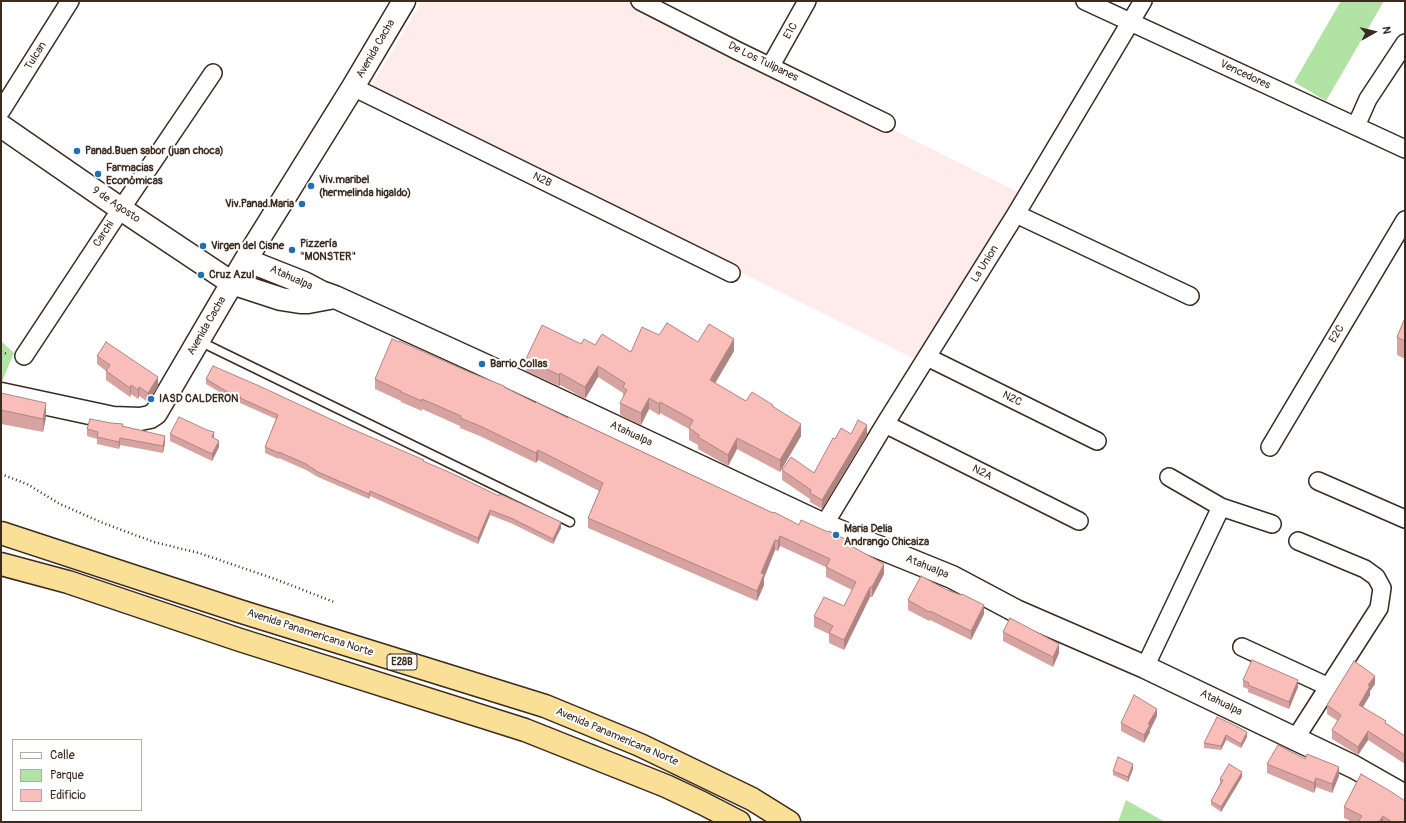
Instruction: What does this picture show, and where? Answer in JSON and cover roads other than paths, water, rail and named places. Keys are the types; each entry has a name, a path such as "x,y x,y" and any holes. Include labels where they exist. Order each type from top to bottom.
{"highway":[{"name":"Avenida Panamericana Norte","path":"1,533 326,638 545,706 640,745 752,799 789,822"},
{"name":"E28B","path":"1,564 68,582 240,640 525,730 666,786 739,822"}],"street":[{"name":"Tulcan","path":"1,110 70,1"},
{"name":"Avenida Cacha","path":"1,394 127,420 147,418 156,413 232,283 353,87 404,1"},
{"name":"De Los Tulipanes","path":"640,1 736,50 886,122"},
{"name":"E1C","path":"774,60 807,1"},
{"name":"Vencedores","path":"1085,1 1356,126 1403,146"},
{"name":"La Union","path":"824,526 885,424 1016,214 1143,1"},
{"path":"1356,126 1368,99 1405,43"},
{"name":"Carchi","path":"24,356 213,73"},
{"name":"N2B","path":"353,87 730,273"},
{"name":"9 de Agosto","path":"1,126 232,283"},
{"path":"1016,214 1190,296"},
{"name":"E2C","path":"1270,447 1405,220"},
{"name":"Atahualpa","path":"246,260 304,283 482,364 824,526 952,577 1016,611 1145,667 1354,767 1405,796"},
{"name":"Atahualpa","path":"232,283 275,297 300,302 335,297"},
{"name":"N2C","path":"927,357 1097,441"},
{"name":"N2A","path":"885,424 1079,521"},
{"path":"1169,477 1221,507 1272,524"},
{"path":"1318,481 1405,519"},
{"path":"1145,667 1221,507"},
{"path":"1295,739 1379,608 1382,588 1376,577 1365,569 1298,541"},
{"path":"1242,647 1329,687"}],"lane":[{"path":"198,341 570,522"}],"place":[{"name":"Panad.Buen sabor (juan choca)","path":"77,151"},
{"name":"Farmacias Económicas","path":"98,174"},
{"name":"Viv.maribel (hermelinda higaldo)","path":"311,186"},
{"name":"Viv.Panad.Maria","path":"302,204"},
{"name":"Virgen del Cisne","path":"203,246"},
{"name":"Pizzería \"MONSTER\"","path":"292,250"},
{"name":"Cruz Azul","path":"201,275"},
{"name":"Barrio Collas","path":"482,364"},
{"name":"IASD CALDERON","path":"151,399"},
{"name":"Maria Delia Andrango Chicaiza","path":"836,535"}]}
